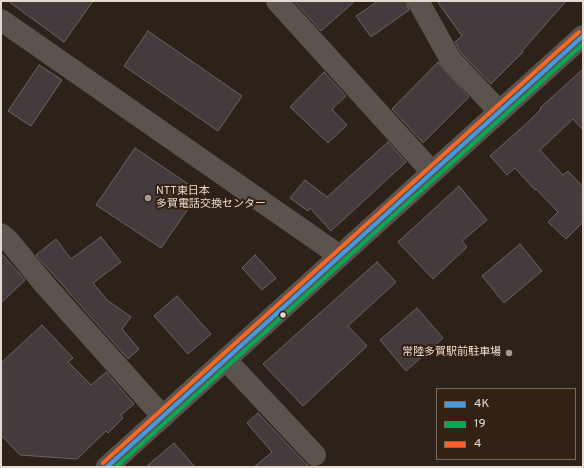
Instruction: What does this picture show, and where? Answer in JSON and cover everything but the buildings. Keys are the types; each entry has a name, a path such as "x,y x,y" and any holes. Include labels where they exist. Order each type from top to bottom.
{"street":[{"path":"277,1 432,172"},
{"path":"418,1 451,60 499,111"},
{"path":"1,20 340,256"},
{"path":"106,467 583,36"},
{"path":"1,234 8,240 45,285 163,417"},
{"path":"226,360 315,455"}],"transit line":[{"name":"4","path":"103,463 579,32"},
{"name":"4K","path":"107,467 583,36"},
{"name":"19","path":"116,467 583,44"}],"place":[{"name":"NTT東日本 多賀電話交換センター","path":"148,198"},
{"name":"常陸多賀駅前駐車場","path":"509,353"}]}
